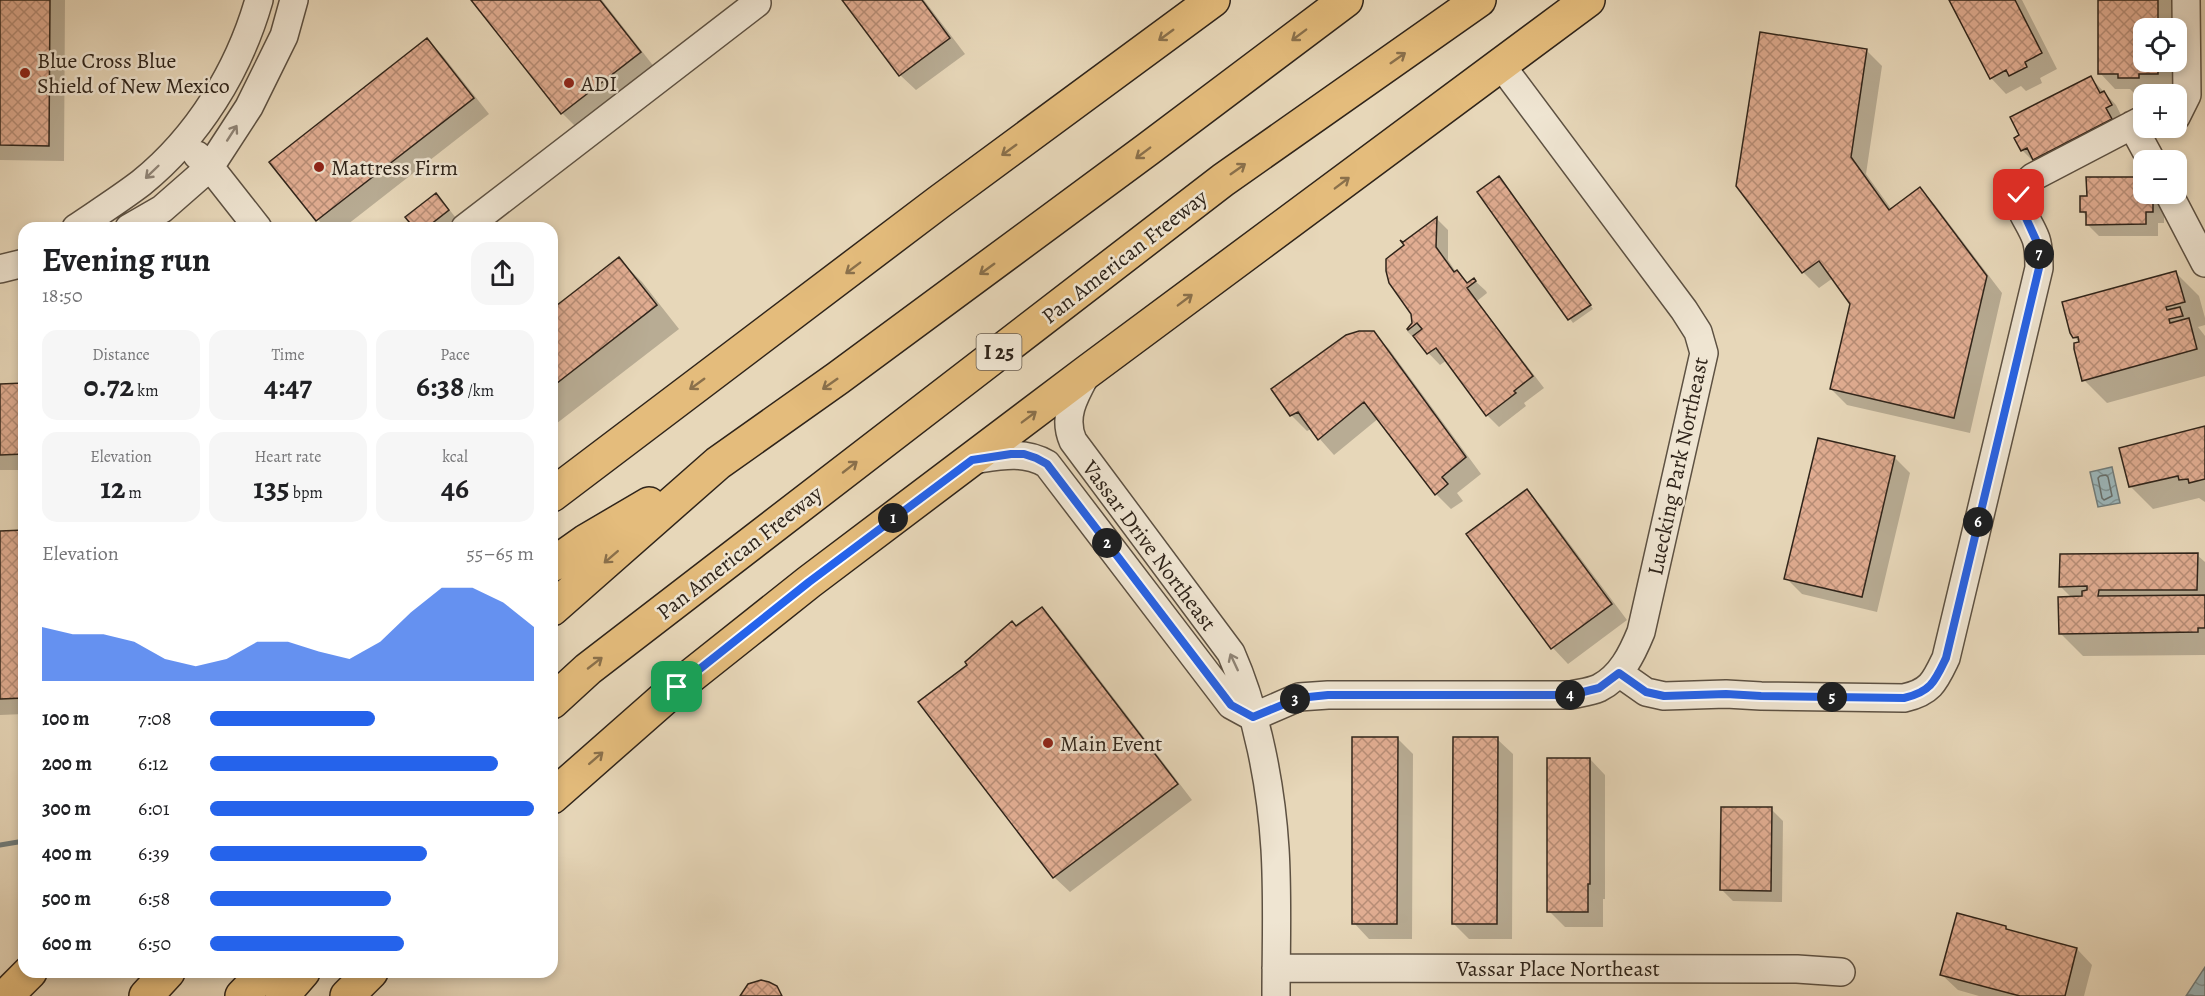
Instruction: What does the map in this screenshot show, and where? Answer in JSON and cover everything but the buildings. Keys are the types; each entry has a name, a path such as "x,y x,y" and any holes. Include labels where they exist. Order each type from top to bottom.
{"main road":[{"path":"558,490 939,202 1213,0"},
{"path":"558,561 586,540 718,463 866,358 1346,0"},
{"path":"558,792 677,687 880,527 1588,0"},
{"name":"Pan American Freeway","path":"558,697 597,661 1223,180 1473,6"},
{"path":"558,604 718,463"},
{"path":"6,996 24,978"},
{"path":"146,996 162,978"},
{"path":"242,996 259,978"},
{"path":"282,996 298,978"},
{"path":"347,996 364,978"}],"street":[{"path":"84,222 141,182 183,142 221,90 251,30 259,0"},
{"path":"139,222 162,209 210,167 249,107 284,36 294,0"},
{"path":"2170,0 2170,18"},
{"path":"2186,0 2187,84"},
{"path":"473,222 757,3"},
{"name":"Luecking Park Northeast","path":"1501,65 1684,310 1698,332 1704,353 1641,632 1632,653 1619,673"},
{"path":"1253,717 1299,698 1328,695 1571,695 1599,688 1619,673 1646,692 1664,696 1726,694 1904,698 1918,695 1931,687 1946,658 2039,268 2036,240 2021,207 2019,195 2040,190 2138,138"},
{"path":"183,142 210,167 253,222"},
{"path":"2174,204 2205,263"},
{"path":"0,269 18,264"},
{"name":"Vassar Drive Northeast","path":"1087,372 1071,402 1069,431 1073,441 1231,653 1243,681 1268,789 1275,849 1276,996"},
{"name":"Vassar Drive Northeast","path":"972,460 1024,454 1047,464 1231,705 1253,717"},
{"name":"Vassar Place Northeast","path":"1276,968 1797,969 1841,972"}],"water":[{"path":"2112,467 2120,503 2098,507 2090,472"},
{"path":"2205,967 2205,996 2186,996"}],"waterway":[{"path":"0,845 18,842"}],"place":[{"name":"Blue Cross Blue Shield of New Mexico","path":"25,73"},
{"name":"ADI","path":"569,83"},
{"name":"Mattress Firm","path":"319,167"},
{"name":"Main Event","path":"1048,743"}],"route":[{"path":"677,687 880,527 972,460 1024,454 1047,464 1057,475 1231,705 1253,717 1299,698 1328,695 1571,695 1599,688 1619,673 1646,692 1664,696 1726,694 1904,698 1918,695 1931,687 1946,658 2039,268 2036,240 2025,220 2019,195"}]}
